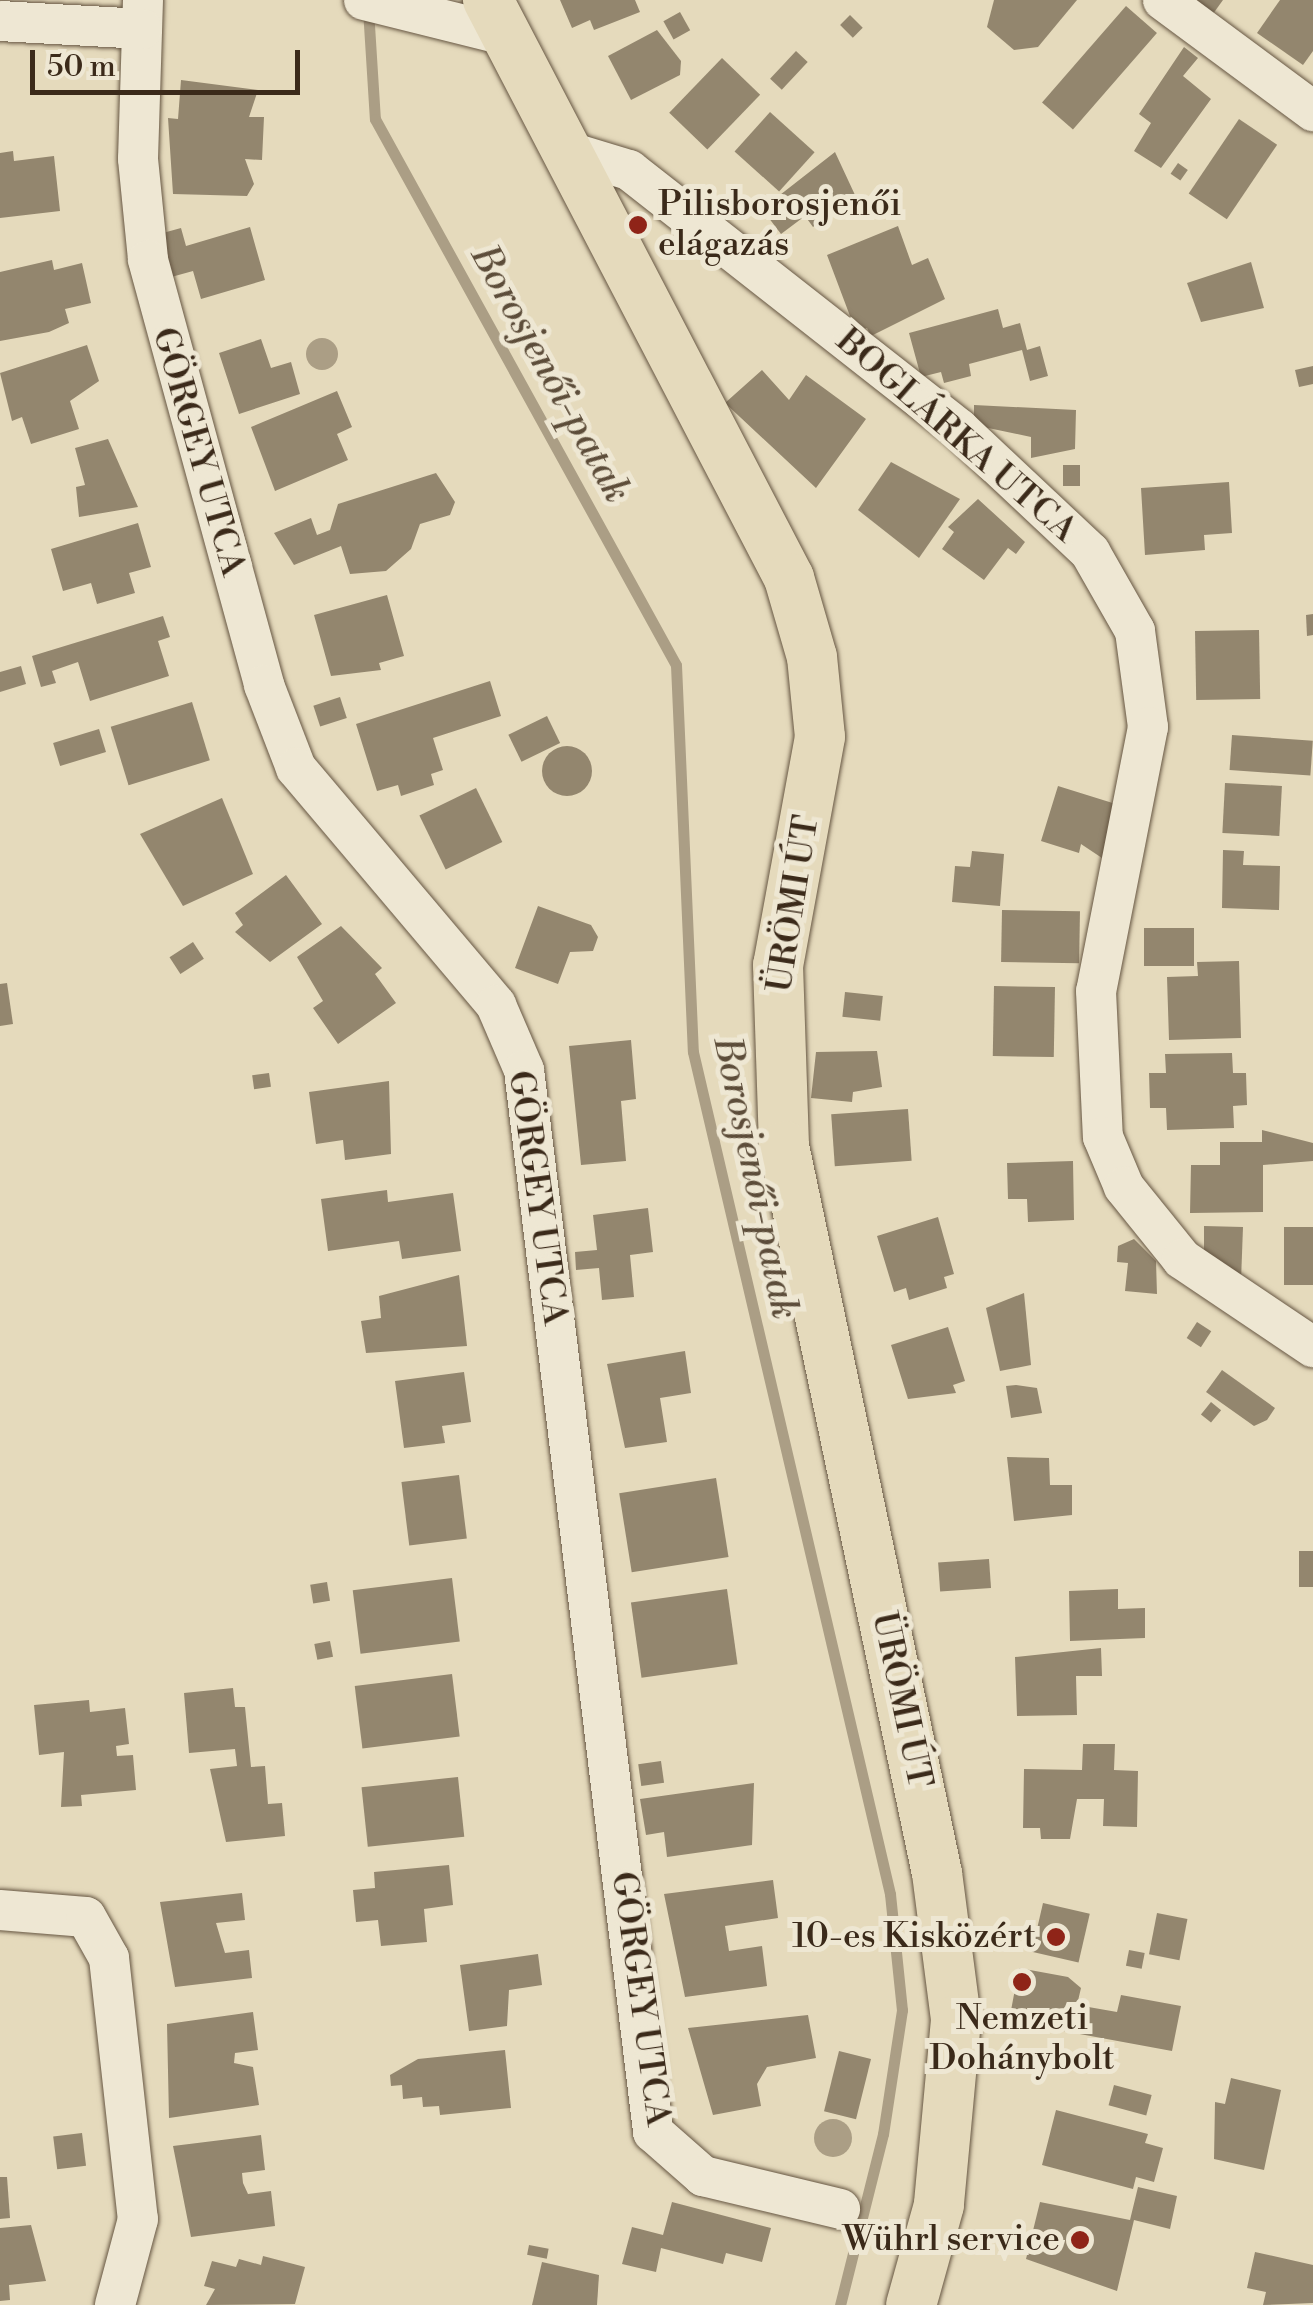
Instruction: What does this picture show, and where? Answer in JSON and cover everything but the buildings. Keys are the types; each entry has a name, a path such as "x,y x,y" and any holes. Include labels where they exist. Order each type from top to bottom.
{"main road":[{"name":"ÜRÖMI ÚT","path":"496,17 788,578 812,657 820,737 778,964 784,1146 937,1873 956,2020 951,2130 911,2305"}],"street":[{"path":"364,0 412,15 496,17"},
{"path":"1162,0 1313,111"},
{"name":"GÖRGEY UTCA","path":"0,21 143,15 148,260 264,685 296,768 496,1006 524,1070 652,2132 703,2176 840,2209"},
{"name":"BOGLÁRKA UTCA","path":"566,152 629,170 959,429 1090,552 1135,631 1148,728 1096,991 1103,1137 1124,1187 1182,1259 1313,1347"},
{"path":"0,1910 86,1917 108,1958 138,2219 114,2305"}],"shaded area":[{"path":"322,338 333,343 338,354 333,365 322,370 311,365 306,354 311,343"},
{"path":"833,2119 846,2125 852,2138 846,2151 833,2157 820,2151 814,2138 820,2125"}],"waterway":[{"name":"Borosjenői-patak","path":"368,9 375,119 676,665 693,1052 890,1894 902,2010 883,2134 840,2305"}],"place":[{"name":"Pilisborosjenői elágazás","path":"638,225"},
{"name":"10-es Kisközért","path":"1056,1937"},
{"name":"Nemzeti Dohánybolt","path":"1022,1982"},
{"name":"Wührl service","path":"1080,2240"}]}
